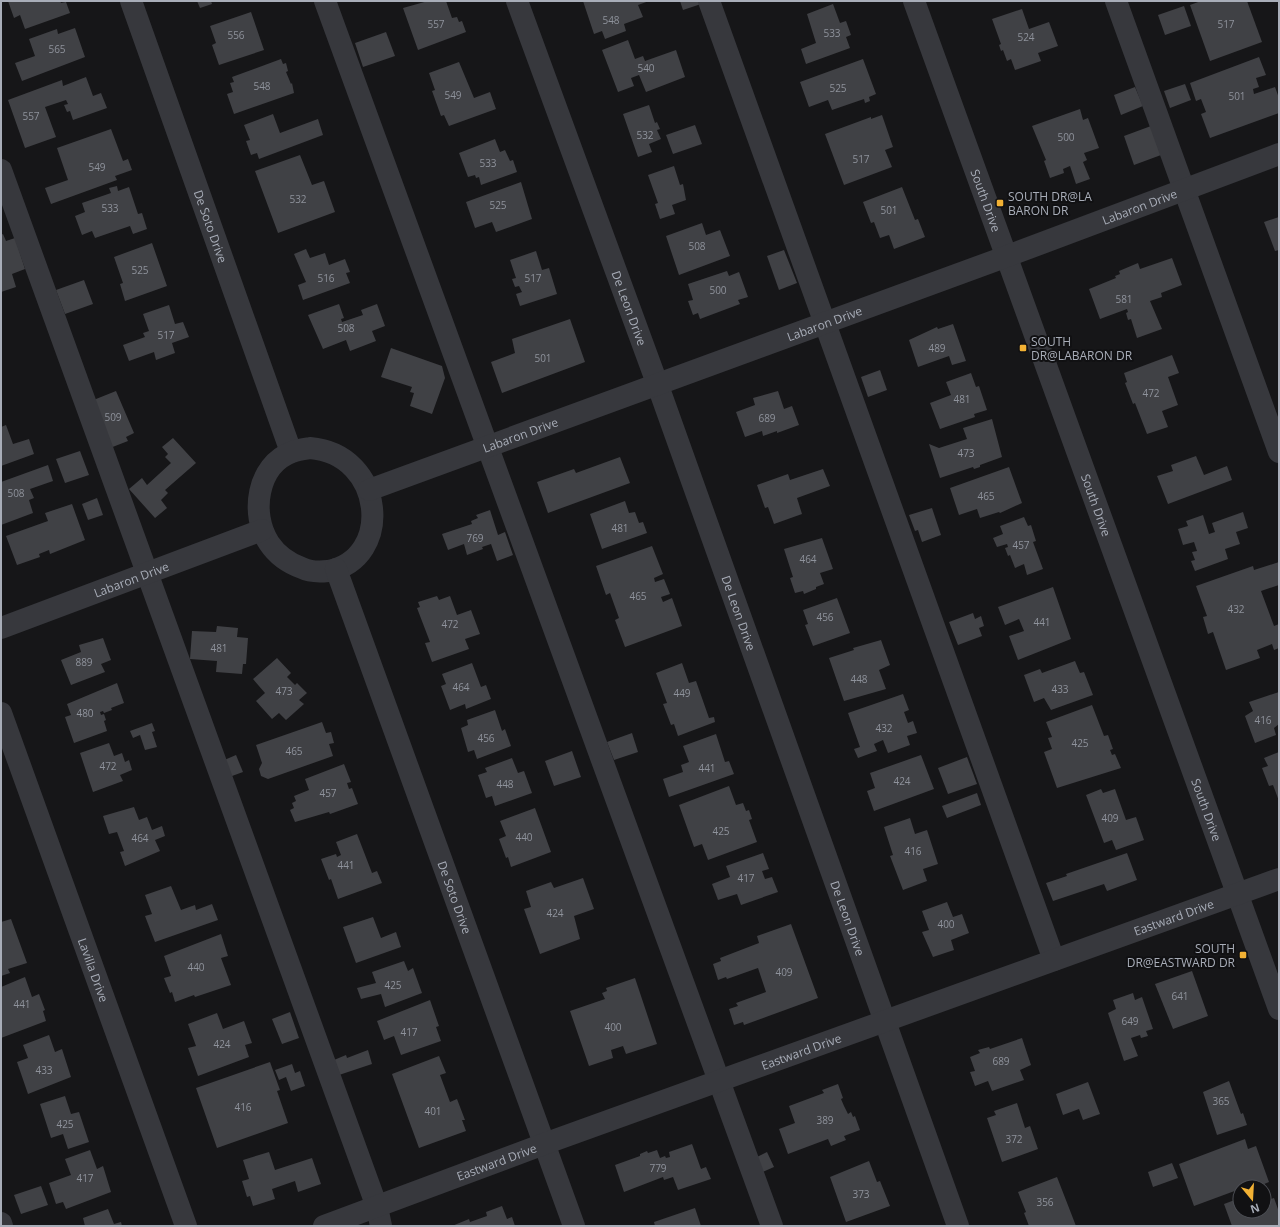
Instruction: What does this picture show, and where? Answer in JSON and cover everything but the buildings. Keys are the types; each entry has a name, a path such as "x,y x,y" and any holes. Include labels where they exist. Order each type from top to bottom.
{"street":[{"name":"De Soto Drive","path":"131,1 291,452"},
{"path":"324,1 772,1226"},
{"name":"De Leon Drive","path":"517,1 657,383 958,1226"},
{"path":"709,1 1054,960"},
{"name":"South Drive","path":"914,1 1005,257 1279,1009"},
{"path":"1116,1 1279,452"},
{"name":"Labaron Drive","path":"369,490 657,383 1005,257 1279,154"},
{"path":"1,170 379,1216"},
{"path":"310,448 322,449 338,454 350,463 361,475 369,490 372,508 369,534 358,554 345,565 336,569 320,572 307,571 290,564 281,558 269,543 262,530 258,514 258,499 265,477 274,464 291,452 310,448"},
{"name":"Labaron Drive","path":"1,628 262,530"},
{"name":"De Soto Drive","path":"336,569 574,1226"},
{"name":"Lavilla Drive","path":"1,713 186,1226"},
{"name":"Eastward Drive","path":"324,1226 379,1216 544,1144 1279,879"}],"place":[{"name":"SOUTH DR@LA BARON DR","path":"1000,203"},
{"name":"SOUTH DR@LABARON DR","path":"1023,348"},
{"name":"SOUTH DR@EASTWARD DR","path":"1243,955"}]}
